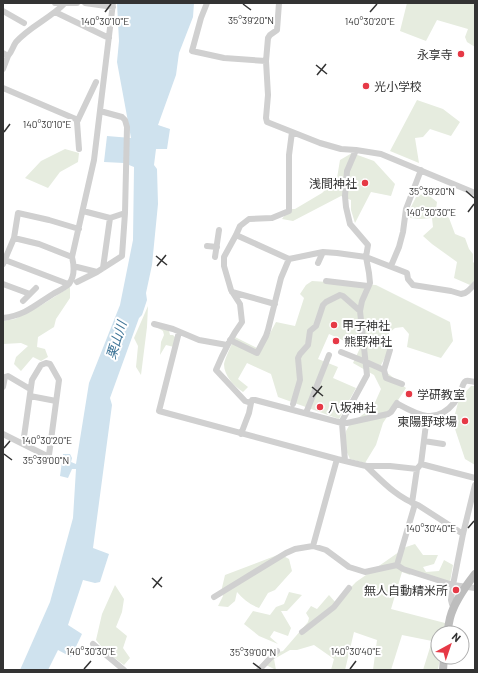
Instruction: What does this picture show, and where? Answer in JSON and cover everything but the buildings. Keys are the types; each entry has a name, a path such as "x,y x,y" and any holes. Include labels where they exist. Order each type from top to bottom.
{"main road":[{"path":"448,625 454,607 475,574"}],"street":[{"path":"55,3 77,3"},
{"path":"3,69 6,54 19,39 65,3"},
{"path":"3,318 12,317 31,310 68,284 73,276 72,256 94,160 113,5 85,3"},
{"path":"207,3 201,18 192,51 224,58 266,61"},
{"path":"279,3 276,30 268,38 266,61 268,89 267,122 320,143 341,149 382,154 475,193"},
{"path":"3,11 24,23"},
{"path":"55,12 109,38"},
{"path":"79,149 77,122 96,82"},
{"path":"3,88 78,120"},
{"path":"77,282 122,256 125,214 127,127 125,120 122,117 100,111"},
{"path":"251,403 245,401 216,370 229,343 242,322 240,304 232,292 224,266 224,257 240,226 249,220 272,218 289,211 289,156 292,132"},
{"path":"345,461 342,421 367,375 360,311 362,301 370,283 366,257 368,245 350,224 345,196 347,171 356,150"},
{"path":"391,266 399,247 403,232 406,209 421,170"},
{"path":"83,211 110,218 125,214"},
{"path":"68,284 4,262 14,238 18,213 79,229"},
{"path":"100,270 110,218"},
{"path":"216,257 219,230"},
{"path":"236,236 289,259 323,252 366,257 407,273 408,279 413,285 461,294 468,291 475,284"},
{"path":"14,238 39,244 72,256"},
{"path":"207,246 217,247"},
{"path":"318,264 323,252"},
{"path":"154,324 199,340 229,343 257,353 266,336 281,278 289,259"},
{"path":"77,267 100,270"},
{"path":"326,281 368,286"},
{"path":"3,284 30,294"},
{"path":"23,301 36,288"},
{"path":"232,292 275,304"},
{"path":"293,404 300,380 298,358 308,345 310,330 316,326 323,305 340,295 360,311"},
{"path":"179,332 159,411 366,466 419,466 475,478"},
{"path":"390,350 384,370 386,378 402,384"},
{"path":"341,352 384,370"},
{"path":"306,413 329,355"},
{"path":"3,434 23,444 47,456 49,455 59,380 50,364 46,363 41,365 32,380 23,444"},
{"path":"3,387 5,377 8,376 30,393 56,401"},
{"path":"241,434 252,400 347,423 388,414 397,404 413,412 432,416 444,412 449,408 458,398 465,381 475,382"},
{"path":"396,565 414,504 427,416"},
{"path":"424,441 443,444"},
{"path":"313,546 336,459"},
{"path":"366,466 400,496 418,505 463,534"},
{"path":"454,607 451,600 453,585 475,485"},
{"path":"214,597 286,553 296,549 313,546 326,550 349,567 365,572 396,565 403,569 453,585 475,588"},
{"path":"302,632 334,607 349,588"},
{"path":"93,644 124,670"},
{"path":"259,670 277,651"}],"shaded area":[{"path":"407,3 475,3 475,47 467,42 465,37 468,29 437,20 426,41 400,31"},
{"path":"417,100 443,109 460,122 451,136 430,129 423,137 415,138 419,163 390,151"},
{"path":"65,149 79,153 78,162 60,172 48,188 25,178 41,161"},
{"path":"352,153 374,161 395,184 391,196 371,192 355,223 351,210 351,200 341,196 293,221 282,219 289,209 295,209 322,193 337,178 340,160"},
{"path":"427,194 437,202 436,209 449,218 455,234 465,238 469,249 473,254 473,262 475,264 475,281 470,285 454,278 457,262 423,236 433,227 432,218 410,218 410,209 417,195"},
{"path":"312,281 376,285 450,322 453,341 441,358 407,347 409,334 403,327 395,328 389,333 391,346 380,367 406,388 383,423 376,445 365,463 350,459 345,448 346,431 350,424 373,407 381,389 374,375 353,363 360,348 329,334 318,359 338,367 333,378 356,388 339,419 278,397 271,374 247,363 238,379 248,387 243,392 230,380 224,368 227,355 235,337 261,350 276,322 295,326 304,298 300,294 306,285"},
{"path":"70,287 70,298 56,319 54,327 38,337 37,347 45,349 48,357 41,361 33,357 21,371 14,364 16,357 28,346 21,343 3,344 3,321 15,319 40,306"},
{"path":"148,306 141,375 136,367 138,346 134,338"},
{"path":"168,326 170,335 173,335 178,340 174,347 166,345 160,355 161,342 164,335 163,331 158,328"},
{"name":"東陽野球場","path":"471,386 475,386 475,465 465,459 455,429 455,414 459,399"},
{"path":"415,544 423,555 438,555 434,564 423,567 426,572 439,571 444,560 453,565 450,582 412,570 410,575 402,572 391,609 445,623 445,625 430,625 430,641 402,635 391,670 373,670 377,640 354,632 345,670 331,670 334,659 314,645 297,650 290,650 274,659 276,670 262,663 270,654 283,651 308,622 309,618 306,613 311,606 317,609 329,595 336,603 356,582 406,547"},
{"path":"280,554 289,559 292,571 275,590 268,593 259,608 247,602 237,592 235,601 228,607 218,606 223,596 221,592 225,575"},
{"path":"115,585 124,599 122,612 116,627 127,636 123,648 130,658 124,665 105,651 96,640 102,614"},
{"path":"289,592 302,595 287,611 281,611 291,628 288,636 274,631 270,637 278,644 259,636 244,624 253,611 270,615 276,607 284,604"},
{"path":"430,647 430,665 439,665 438,670 423,670"}],"water":[{"name":"栗山川","path":"117,3 194,3 193,17 179,53 176,75 158,125 170,129 167,149 156,149 154,165 157,169 158,204 152,265 146,293 147,300 110,398 112,405 93,548 109,554 100,582 95,583 83,580 68,625 82,634 71,657 58,650 48,670 20,670 50,602 73,518 76,469 72,469 68,478 60,476 63,454 70,454 72,458 71,462 76,464 89,383 120,305 133,240 134,167 124,163 104,162 107,136 131,138 117,62 119,41"}],"place":[{"name":"永享寺","path":"461,54"},
{"name":"光小学校","path":"366,86"},
{"name":"浅間神社","path":"365,183"},
{"name":"甲子神社","path":"334,325"},
{"name":"熊野神社","path":"336,341"},
{"name":"学研教室","path":"409,394"},
{"name":"八坂神社","path":"320,407"},
{"name":"東陽野球場","path":"465,421"},
{"name":"無人自動精米所","path":"456,590"}]}
